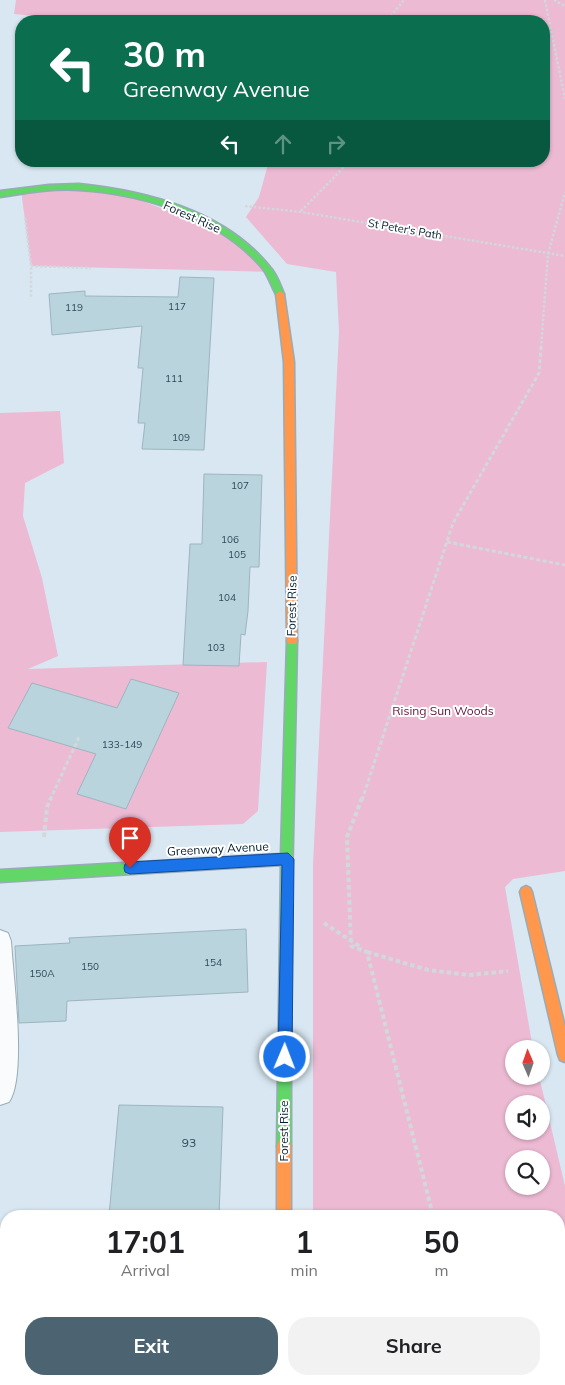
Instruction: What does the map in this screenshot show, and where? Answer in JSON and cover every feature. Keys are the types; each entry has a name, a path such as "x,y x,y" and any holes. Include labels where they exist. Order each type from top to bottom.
{"street":[{"name":"Forest Rise","path":"0,194 53,186 108,188 169,205 237,238 272,272 282,294 288,352 293,523 286,897 284,1210"},
{"name":"Greenway Avenue","path":"0,876 288,859"},
{"path":"526,892 565,1054"}],"lane":[{"path":"0,941 6,1054 3,1089 0,1093"}],"path":[{"path":"392,15 404,0"},
{"path":"545,0 548,15"},
{"path":"554,0 565,6"},
{"path":"550,25 565,99"},
{"path":"301,212 344,167"},
{"path":"22,190 31,266 31,297"},
{"path":"545,967 468,974 428,970 351,946 347,837 373,771 453,523 539,373 548,254 565,192"},
{"name":"St Peter's Path","path":"244,206 301,212 565,256"},
{"path":"31,266 91,268"},
{"path":"447,542 565,565"},
{"path":"41,873 47,806 80,736"},
{"path":"286,897 367,952 411,1121 432,1210"}],"green space":[{"name":"Rising Sun Woods","path":"16,0 565,0 565,871 513,879 505,887 531,1040 505,1040 505,1085 541,1085 543,1095 505,1095 505,1140 550,1140 550,1123 565,1186 565,1210 313,1210 313,865 339,332 336,272 287,264 246,217 259,197 267,167 550,167 550,15 25,15 14,14"},
{"path":"108,188 237,237 272,272 31,266 21,190"},
{"path":"60,411 64,463 25,483 23,516 42,578 58,656 28,669 267,662 258,811 243,824 0,832 0,413"}],"building":[{"path":"180,277 214,278 204,450 142,449 145,423 138,423 143,368 138,368 142,326 52,335 49,294 85,291 85,296 178,297"},
{"path":"204,474 262,475 259,567 250,567 248,611 245,635 241,634 239,666 183,665 190,544 202,544"},
{"path":"131,679 179,693 126,809 77,794 96,754 8,728 32,683 117,708"},
{"path":"246,929 248,992 67,1001 66,1021 19,1023 15,946 70,943 69,938"},
{"path":"119,1105 223,1107 219,1210 110,1210"}],"traffic: fast":[{"path":"0,194 49,188 79,187 135,195 165,204 196,216 224,231 249,249 268,270 280,294"},
{"path":"284,1146 285,938 292,641"},
{"path":"0,876 288,859"}],"traffic: slow":[{"path":"280,294 289,362 292,641"},
{"path":"526,892 565,1055"},
{"path":"284,1146 284,1210"}],"route":[{"path":"130,868 288,859 285,1057"}]}
